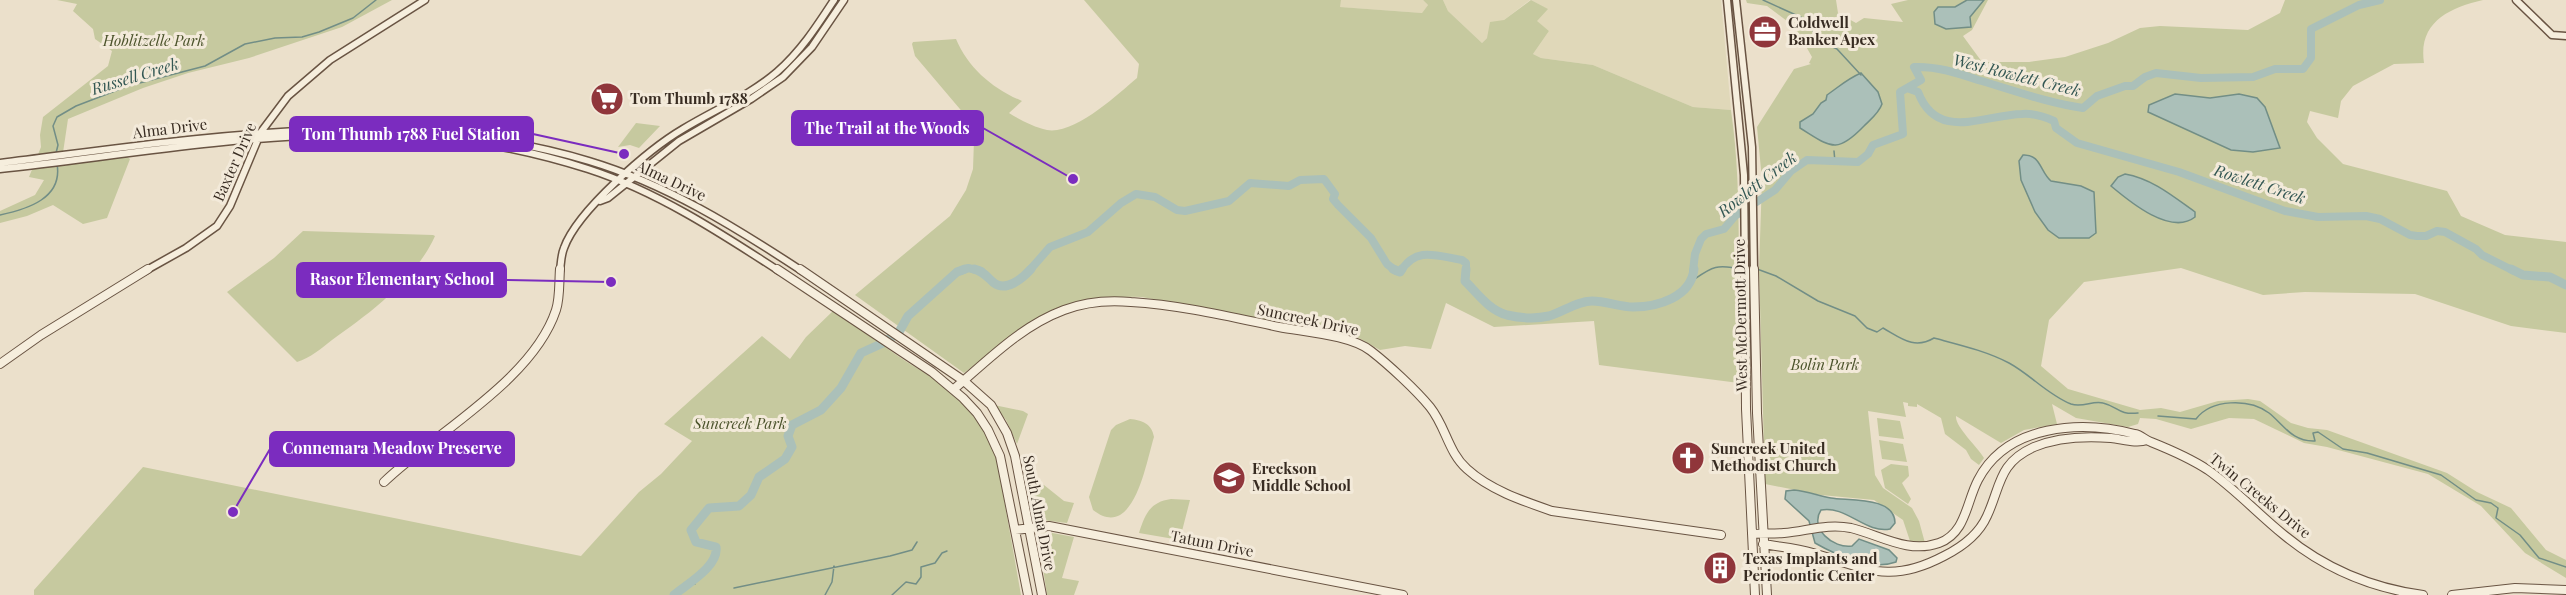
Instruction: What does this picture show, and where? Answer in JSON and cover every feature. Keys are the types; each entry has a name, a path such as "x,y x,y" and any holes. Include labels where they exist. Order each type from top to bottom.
{"main road":[{"name":"Baxter Drive","path":"0,364 41,334 144,271 186,249 217,226 230,206 259,135 288,96 315,71 425,0"},
{"path":"384,482 406,461 482,402 530,357 549,328 557,308 564,247 583,217 600,201 608,198 622,182 625,174 681,130 741,97 777,72 807,42 834,0"},
{"path":"622,182 633,177 688,135 751,99 783,77 812,47 844,0"},
{"name":"West McDermott Drive","path":"1727,0 1745,188 1745,228 1749,260 1767,595"},
{"name":"West McDermott Drive","path":"1736,0 1752,147 1753,224 1749,260"},
{"path":"2516,0 2552,35 2566,36"},
{"path":"1734,55 1743,56"},
{"name":"Alma Drive","path":"0,169 83,153 342,128 419,129 485,137 562,152 633,177 740,231 964,381"},
{"path":"681,130 688,135"},
{"name":"Alma Drive","path":"259,135 423,136 485,143 557,159 622,182 683,211 910,357 954,389"},
{"name":"Alma Drive","path":"0,163 78,160 192,142"},
{"path":"557,159 562,152"},
{"path":"683,211 691,205"},
{"name":"West McDermott Drive","path":"1750,283 1746,409 1755,595"},
{"name":"Suncreek Drive","path":"954,389 1018,336 1046,318 1071,308 1098,302 1134,300 1344,339 1370,349 1421,398 1441,424 1454,455 1485,483 1552,511 1721,535"},
{"name":"South Alma Drive","path":"964,381 991,405 1007,433 1015,456 1042,595"},
{"name":"South Alma Drive","path":"954,389 979,415 997,448 1028,595"},
{"name":"Twin Creeks Drive","path":"1753,538 1764,533 1824,526 1853,529 1901,544 1934,544 1958,531 1982,474 1995,457 2021,439 2052,430 2087,427 2140,434 2147,440"},
{"name":"Twin Creeks Drive","path":"1753,538 1764,544 1809,552 1863,570 1883,573 1908,570 1941,558 1962,546 1973,536 1986,518 2000,478 2006,469 2023,454 2048,442 2075,437 2147,440 2183,454 2219,476 2285,536 2326,564 2376,585 2423,595"},
{"name":"Tatum Drive","path":"1015,530 1049,526 1403,595"},
{"path":"2452,595 2515,588 2566,590"}],"shaded area":[{"path":"1341,0 1423,0 1428,5 1422,13 1339,7"},
{"path":"1443,0 1530,0 1504,20 1482,43 1448,11"},
{"path":"1531,0 1721,0 1731,110 1693,107 1593,65 1541,58 1533,54 1549,31 1536,21 1547,9"}],"green space":[{"name":"Hoblitzelle Park","path":"57,0 392,0 342,27 249,58 188,73 143,88 68,119 61,166 126,156 130,159 107,218 83,224 53,205 27,216 0,223 0,211 35,195 44,180 29,177 41,147 43,117 108,66 112,51 95,39 93,29 73,11 77,4"},
{"path":"1084,0 1341,0 1340,7 1422,13 1428,5 1423,0 1443,0 1448,11 1482,43 1487,38 1490,22 1504,20 1531,0 1548,9 1537,21 1549,31 1533,54 1541,58 1593,65 1693,107 1731,110 1738,212 1739,383 1599,365 1594,321 1494,327 1446,303 1431,349 1405,346 1380,350 1357,337 1142,297 1114,297 1067,307 1026,328 964,373 855,295 950,216 966,190 973,169 974,140 965,115 915,56 912,44 913,42 956,39 967,59 983,76 1001,90 1022,101 1009,113 1037,127 1058,130 1083,120 1108,103 1137,78 1139,64"},
{"name":"Bolin Park","path":"1746,0 1836,0 1838,13 1856,23 1864,18 1903,22 1891,4 1908,0 1988,0 1972,30 1963,36 1982,62 2029,62 2065,57 2108,43 2140,28 2160,26 2248,30 2280,13 2285,0 2483,0 2458,8 2438,20 2426,37 2423,49 2424,63 2394,64 2353,86 2341,101 2338,118 2310,111 2307,122 2317,138 2343,164 2447,191 2461,216 2505,235 2566,242 2566,333 2511,326 2415,294 2305,292 2263,295 2181,268 2084,282 2049,320 2041,366 2068,389 2140,410 2161,408 2180,412 2218,401 2248,399 2260,401 2291,423 2327,430 2447,473 2477,492 2511,508 2546,550 2566,560 2566,578 2525,553 2481,506 2428,474 2304,443 2254,419 2229,418 2191,429 2156,419 2140,418 2138,424 2128,427 2076,418 2052,404 2057,424 2024,430 2001,443 1956,416 1959,426 1984,458 1979,465 1971,459 1966,450 1945,434 1941,418 1917,404 1917,407 1908,406 1908,403 1903,402 1906,417 1868,411 1875,475 1883,488 1912,508 1919,521 1925,543 1910,541 1903,520 1874,500 1821,495 1765,484 1759,269 1762,180 1757,127 1794,69 1811,64 1809,63 1812,57 1795,27 1767,6 1747,3"},
{"path":"636,123 660,126 639,148 630,145 618,147"},
{"path":"303,231 435,236 416,267 390,294 320,349 297,362 227,292 274,258"},
{"name":"Suncreek Park","path":"834,310 945,387 970,409 981,423 997,460 1021,595 34,595 34,590 143,467 581,556 639,492 661,474 692,441 664,424 762,336 790,359 806,337"},
{"path":"994,405 1028,414 1017,444 1006,420"},
{"path":"1877,418 1900,421 1904,439 1879,436"},
{"path":"1130,419 1146,424 1154,437 1136,495 1128,508 1119,516 1107,517 1093,510 1089,497 1111,430 1116,425"},
{"path":"1879,440 1903,444 1907,462 1882,459"},
{"path":"1022,458 1035,460 1030,475 1033,483 1044,485 1064,501 1074,503 1067,523 1034,519"},
{"path":"1891,464 1908,466 1909,476 1902,483 1911,499 1908,504 1885,488 1881,470"},
{"path":"1171,499 1190,500 1181,535 1174,539 1139,533 1149,510 1158,503"},
{"path":"1047,532 1074,537 1062,578 1079,581 1074,595 1047,595 1038,536"}],"water":[{"path":"1967,0 1984,0 1970,17 1971,27 1946,29 1935,24 1934,12 1938,7 1955,7"},
{"path":"1861,73 1878,92 1882,104 1874,116 1854,135 1847,141 1833,145 1819,140 1800,128 1800,122 1813,114 1826,100 1827,95"},
{"path":"2175,94 2210,98 2239,94 2257,98 2265,107 2280,148 2253,152 2231,150 2148,112 2149,105"},
{"path":"2023,155 2029,155 2037,160 2051,181 2081,186 2094,192 2096,233 2089,238 2059,238 2048,230 2035,212 2021,180 2019,161"},
{"path":"2125,174 2135,176 2163,189 2195,212 2195,217 2185,222 2174,222 2151,215 2111,186 2118,177"},
{"path":"1794,490 1831,498 1869,502 1887,508 1893,514 1895,523 1890,529 1873,527 1830,510 1821,510 1818,524 1825,536 1837,544 1852,546 1859,539 1889,550 1897,558 1896,562 1876,565 1865,563 1843,557 1815,543 1809,521 1785,499 1786,491"}],"waterway":[{"name":"Russell Creek","path":"56,153 58,145 53,126 57,117 76,106 128,86 205,66 245,44 275,38 302,37 319,32 353,18 376,0"},
{"path":"1763,0 1807,20 1818,40 1837,49 1861,75"},
{"name":"West Rowlett Creek","path":"1907,88 1921,80 1914,67 1930,68 1955,73 2043,100 2083,108 2097,96 2125,86 2133,86 2145,77 2156,73 2201,78 2253,77 2275,69 2303,69 2311,58 2311,29 2359,5 2380,0"},
{"name":"Rowlett Creek","path":"1693,271 1695,254 1701,239 1706,234 1724,229 1735,216 1775,190 1791,171 1807,160 1858,162 1868,154 1873,145 1903,134 1900,92 1907,88"},
{"name":"Rowlett Creek","path":"1907,88 1918,92 1926,107 1937,117 1949,121 1977,121 2007,115 2038,115 2054,121 2056,128 2077,143 2179,172 2285,211 2318,217 2366,216 2380,219 2410,235 2417,236 2426,236 2437,231 2445,232 2476,249 2482,255 2514,271"},
{"path":"1834,151 1835,162"},
{"name":"Russell Creek","path":"0,215 32,205 49,193 55,185 57,164"},
{"name":"Rowlett Creek","path":"1030,270 1050,247 1088,232 1121,203 1136,194 1155,197 1177,210 1185,211 1229,201 1250,183 1289,186 1300,180 1324,179 1335,194 1333,199 1371,238 1387,264 1394,269"},
{"name":"Rowlett Creek","path":"1401,271 1407,263 1420,255 1436,255 1462,260 1466,263 1466,269"},
{"path":"1686,285 1712,268 1725,267 1743,270"},
{"name":"Rowlett Creek","path":"961,271 968,268 975,270"},
{"name":"Rowlett Creek","path":"674,595 701,574 716,554 716,547 696,542 691,530 709,508 739,506 751,495 759,477 785,459 792,447 788,436 792,425 821,410 841,388 861,353 883,343 899,332 908,316 957,272 965,269"},
{"name":"Rowlett Creek","path":"1394,269 1400,272 1402,269"},
{"name":"Rowlett Creek","path":"1466,269 1465,281 1489,305 1507,315 1533,318 1549,316 1586,301 1633,307 1653,305 1672,298 1687,287 1694,269"},
{"path":"1757,269 1776,276 1818,301 1855,316 1867,328 1877,332 1883,328 1914,343 1934,338 1973,349 2009,363 2071,404 2099,402 2122,412 2138,413"},
{"name":"Rowlett Creek","path":"2511,269 2523,275 2550,277 2566,285"},
{"name":"Rowlett Creek","path":"975,270 981,271"},
{"name":"Rowlett Creek","path":"975,270 994,283 1004,286 1019,280 1030,270"},
{"path":"2158,416 2196,419 2211,408 2231,403 2261,408 2300,439 2315,441 2313,433 2318,432 2343,449 2367,453 2441,475 2476,500 2491,503 2498,508 2496,518 2520,535 2539,558 2566,567"},
{"path":"834,568 912,550 917,542"},
{"path":"892,595 906,582 916,584 921,577 921,567 935,563 942,553 947,551"},
{"path":"734,588 834,568"},
{"path":"825,595 832,582 834,568"},
{"name":"Rowlett Creek","path":"689,583 695,584"}],"place":[{"name":"Coldwell Banker Apex","path":"1765,32"},
{"name":"Tom Thumb 1788","path":"607,99"},
{"name":"Tom Thumb 1788 Fuel Station","path":"624,154"},
{"name":"The Trail at the Woods","path":"1073,179"},
{"name":"Rasor Elementary School","path":"611,282"},
{"name":"Suncreek United Methodist Church","path":"1688,458"},
{"name":"Ereckson Middle School","path":"1229,478"},
{"name":"Connemara Meadow Preserve","path":"233,512"},
{"name":"Texas Implants and Periodontic Center","path":"1720,568"}]}
